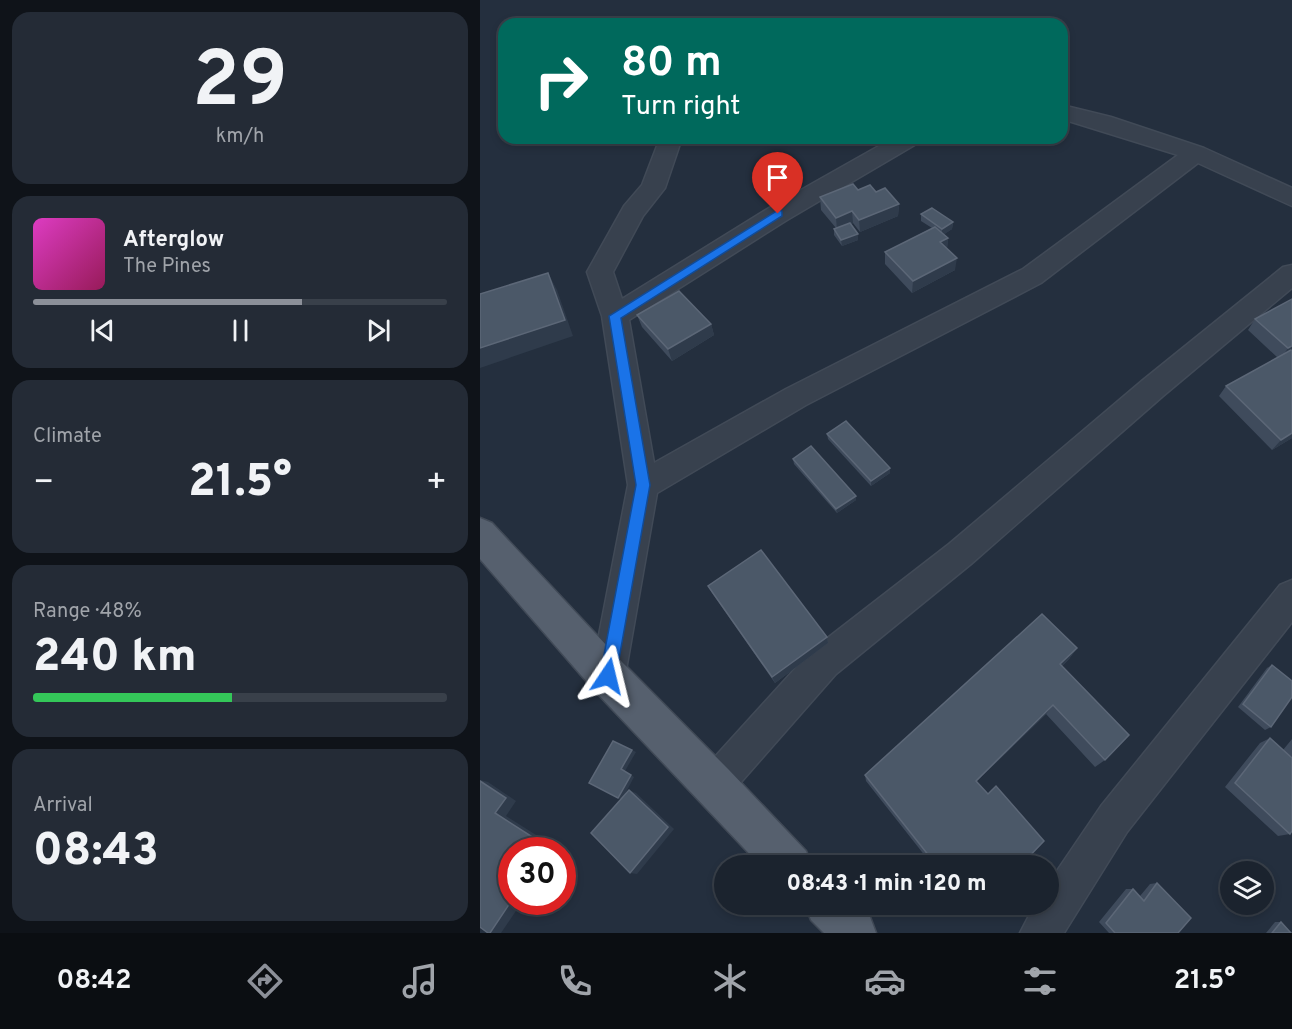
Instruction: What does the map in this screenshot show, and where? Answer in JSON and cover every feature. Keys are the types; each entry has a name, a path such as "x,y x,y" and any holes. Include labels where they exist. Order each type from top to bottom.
{"main road":[{"path":"480,534 608,676 715,784 781,855"},
{"path":"837,915 854,933"}],"street":[{"path":"1068,113 1103,122 1196,153 1292,198"},
{"path":"608,676 643,485 615,316 600,272 619,242 633,212 653,188 669,144"},
{"path":"615,316 778,214 900,144"},
{"path":"643,485 796,397 1032,276 1196,153"},
{"path":"715,784 824,662 960,554 1153,388 1292,274"},
{"path":"1040,933 1114,819 1292,596"}],"building":[{"path":"853,184 858,190 870,185 876,192 885,188 899,204 859,220 852,211 836,218 820,197"},
{"path":"932,208 953,222 942,229 921,214"},
{"path":"850,223 858,234 841,240 834,229"},
{"path":"935,227 948,238 940,242 957,258 913,281 885,252"},
{"path":"548,273 565,320 480,348 480,294"},
{"path":"679,291 711,324 668,349 637,315"},
{"path":"1292,299 1292,346 1288,348 1255,319"},
{"path":"1291,350 1292,433 1281,440 1226,386"},
{"path":"846,421 890,468 871,481 827,434"},
{"path":"811,446 856,496 836,509 793,459"},
{"path":"761,550 827,637 772,677 708,586"},
{"path":"1042,614 1077,648 1060,664 1129,735 1105,760 1053,705 976,781 988,794 996,786 1044,841 1031,855 928,855 865,775"},
{"path":"1272,665 1292,681 1292,697 1271,727 1243,704"},
{"path":"1270,738 1292,758 1292,831 1290,834 1235,783"},
{"path":"613,741 632,750 621,769 631,775 618,798 589,783"},
{"path":"480,781 506,798 495,813 532,837 498,837 498,915 502,915 490,933 480,927"},
{"path":"629,790 668,827 630,873 591,833"},
{"path":"1157,883 1191,918 1178,933 1115,933 1106,923 1133,889 1144,901"},
{"path":"1281,922 1291,933 1272,933"}],"route":[{"path":"608,676 643,485 615,316 778,214"}]}
